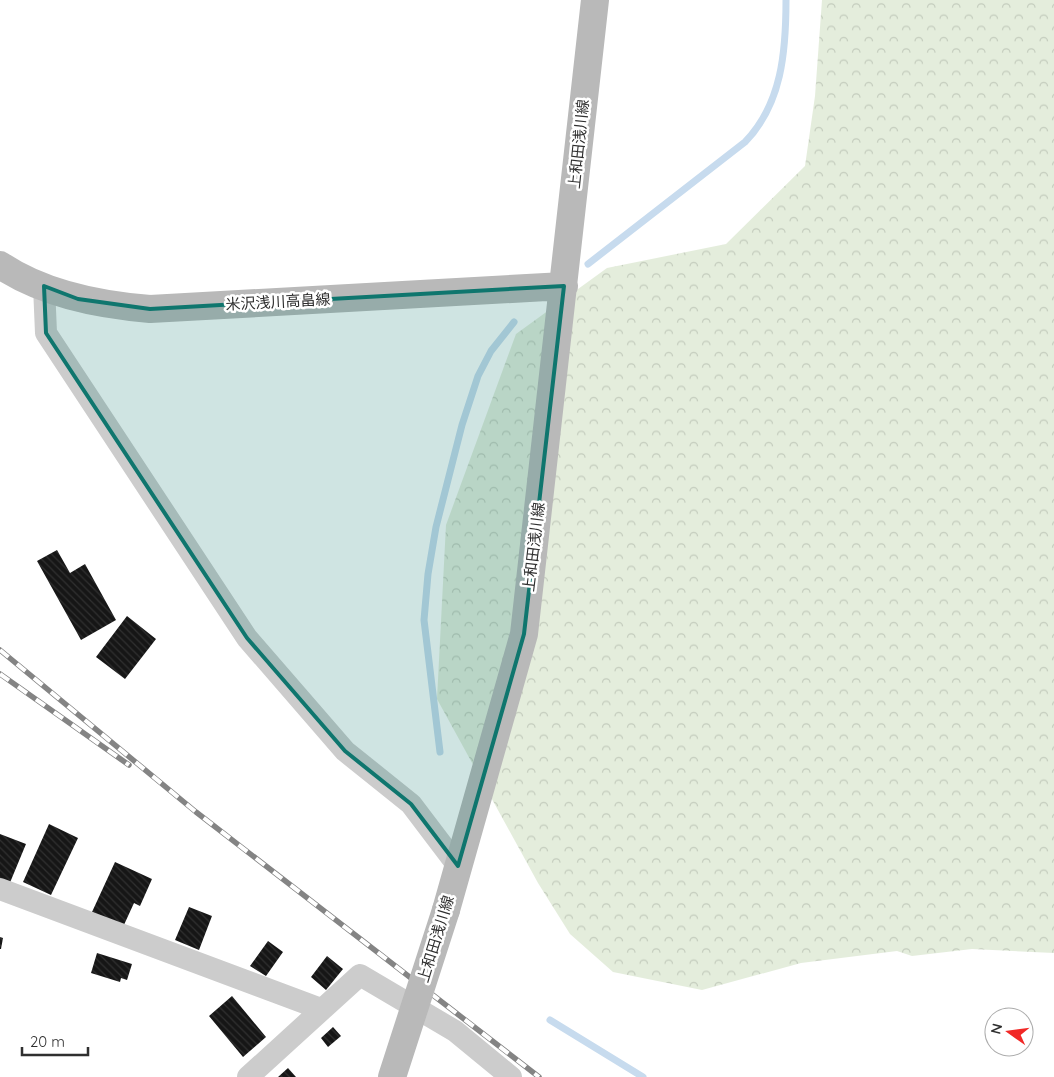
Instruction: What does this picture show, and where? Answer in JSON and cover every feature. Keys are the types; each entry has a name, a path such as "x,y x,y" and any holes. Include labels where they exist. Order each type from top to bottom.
{"main road":[{"name":"上和田浅川線","path":"392,1077 446,910 524,634 595,0"},
{"name":"米沢浅川高畠線","path":"0,266 78,299 110,306 150,310 564,286"}],"street":[{"path":"44,286 46,333 247,638 345,751 411,804 458,866"},
{"path":"0,889 321,1009"},
{"path":"248,1077 360,974 455,1031 511,1077"}],"highlighted area":[{"path":"44,286 78,299 150,309 564,286 524,634 458,866 411,804 345,751 247,638 46,333"}],"green space":[{"path":"822,0 1054,0 1054,953 972,949 912,956 897,951 801,963 702,990 613,972 570,934 538,883 437,699 446,525 516,334 607,268 726,244 805,166 815,96"}],"building":[{"path":"57,550 70,573 85,564 116,620 81,640 37,561"},
{"path":"127,616 156,639 125,679 96,657"},
{"path":"49,824 78,838 51,895 23,882"},
{"path":"0,834 26,844 9,885 0,881"},
{"path":"115,862 152,879 140,906 134,903 123,927 92,912"},
{"path":"189,907 212,916 199,950 175,940"},
{"path":"0,937 3,938 1,949 0,949"},
{"path":"268,941 283,952 266,976 250,966"},
{"path":"97,953 132,964 127,980 121,978 120,982 91,973"},
{"path":"327,956 343,969 326,990 311,977"},
{"path":"232,996 266,1037 243,1057 209,1016"},
{"path":"333,1027 341,1036 328,1047 321,1038"},
{"path":"288,1068 296,1077 278,1077"}],"waterway":[{"path":"588,264 745,142 757,127 767,111 779,76 785,38 786,0"},
{"path":"440,752 424,620 428,574 436,527 462,425 478,376 491,351 514,322"},
{"path":"550,1020 643,1077"}],"railway":[{"path":"0,650 196,812 539,1077"},
{"path":"0,674 129,765"}]}
